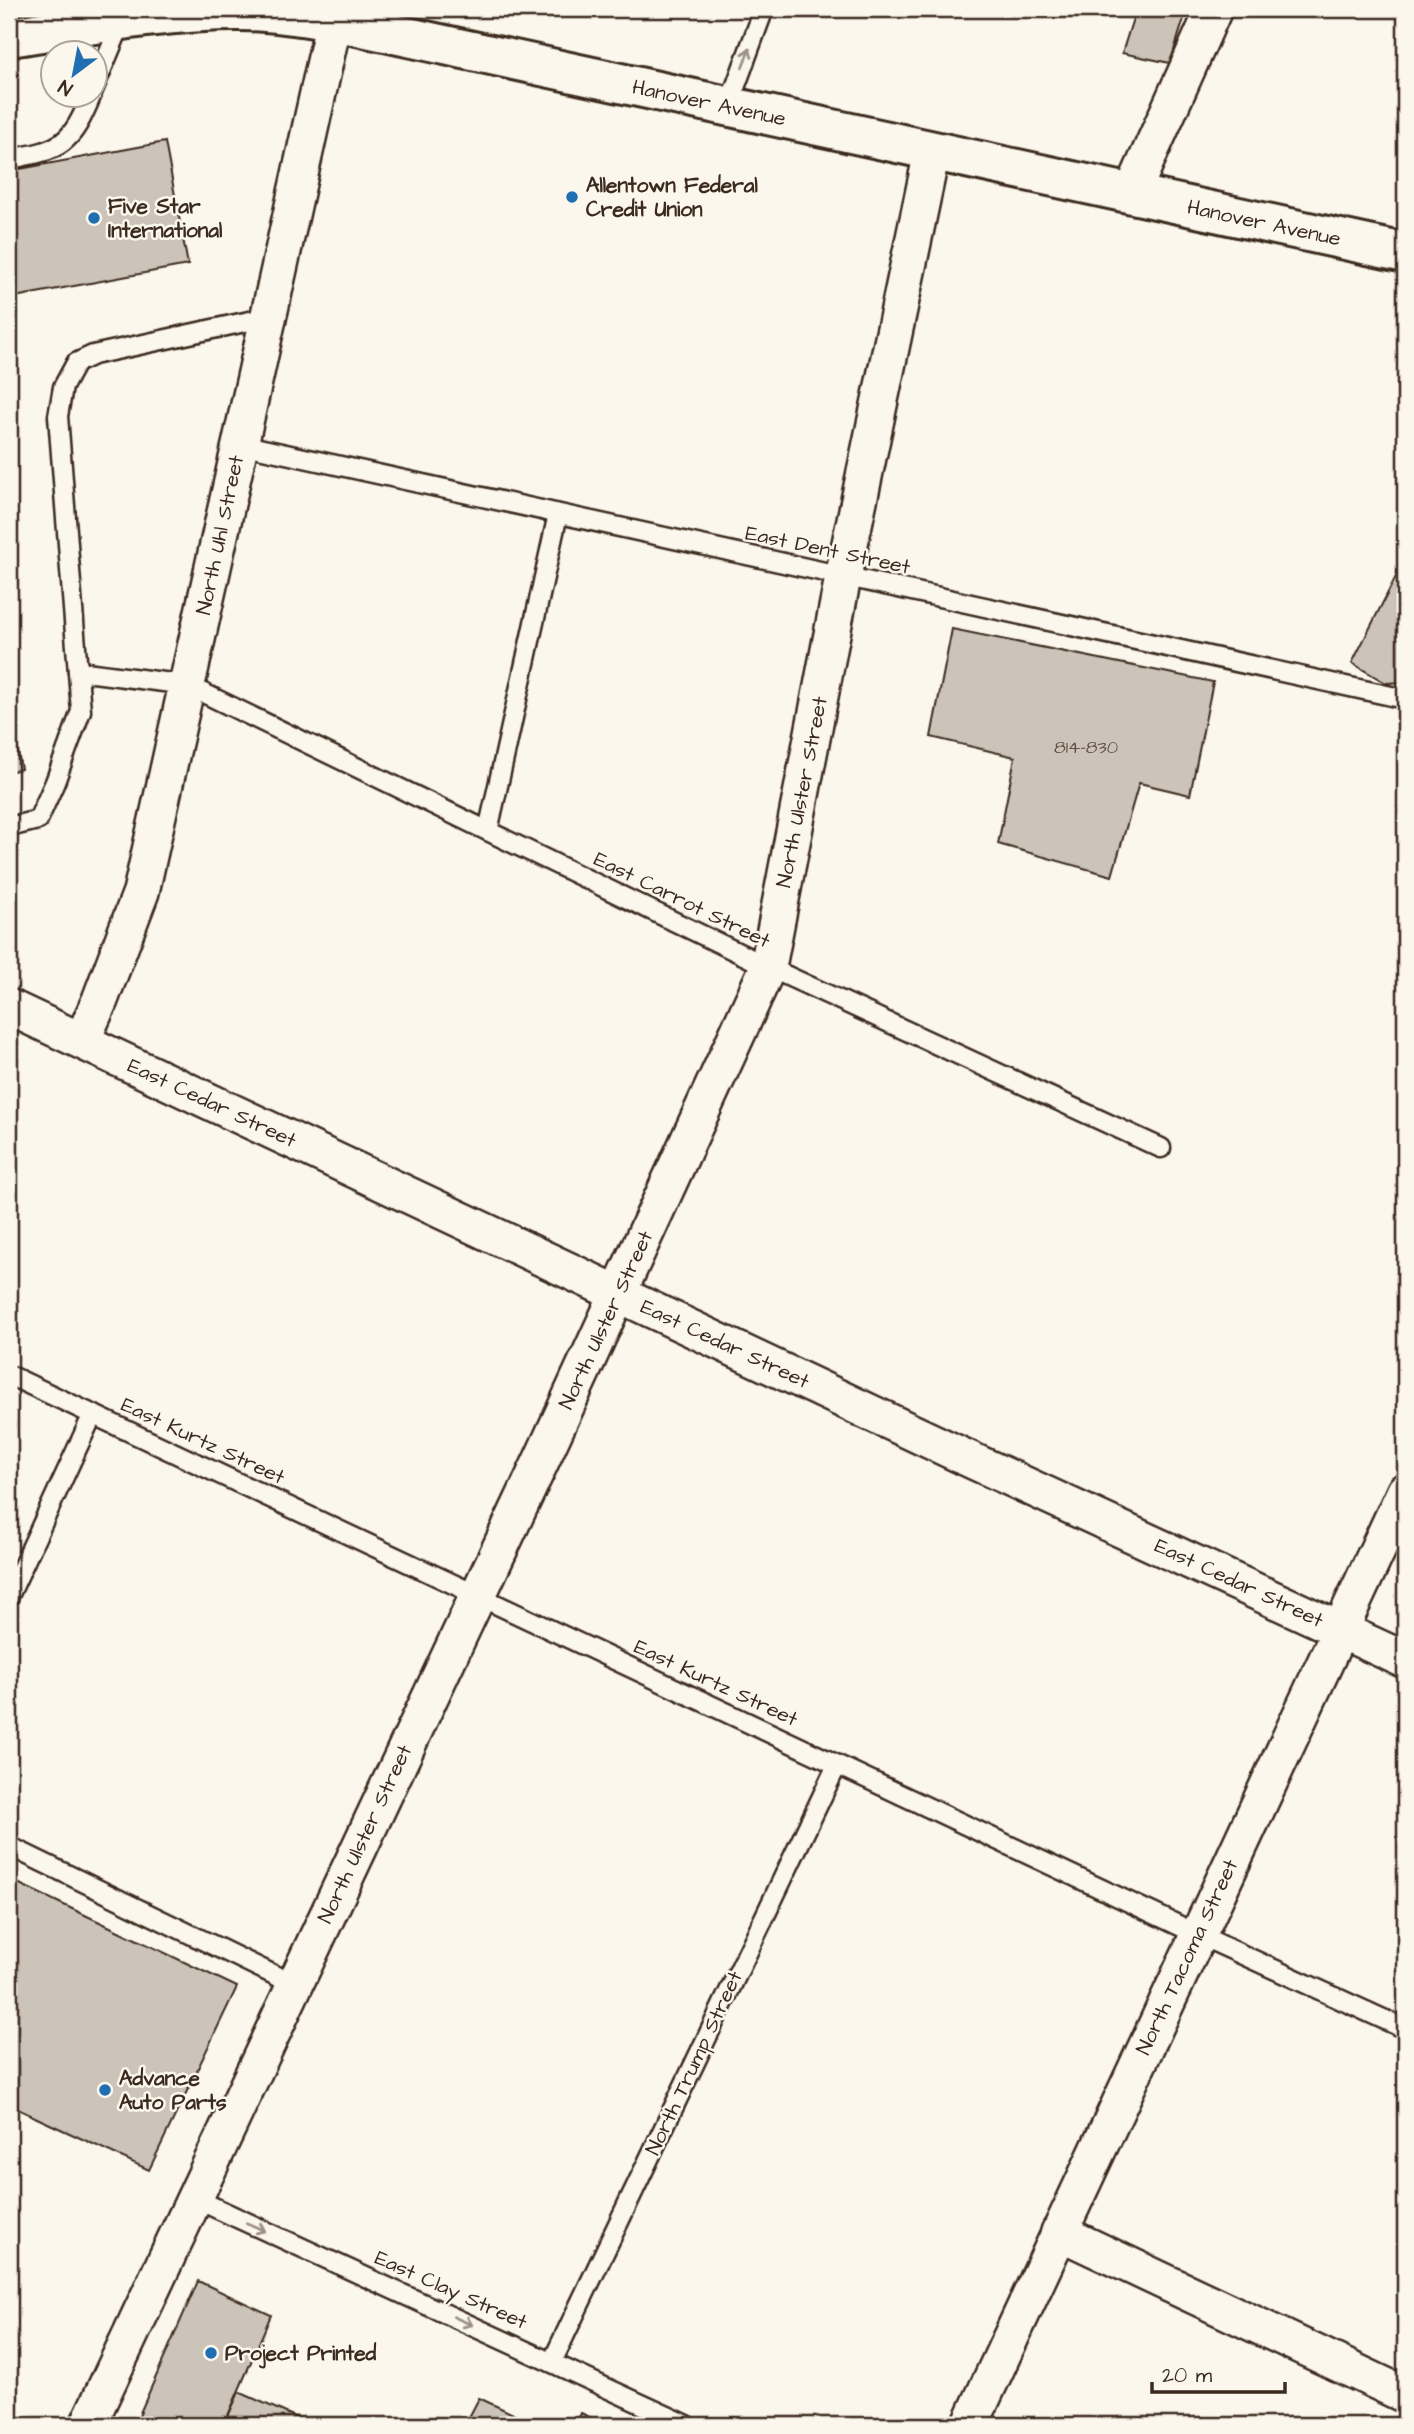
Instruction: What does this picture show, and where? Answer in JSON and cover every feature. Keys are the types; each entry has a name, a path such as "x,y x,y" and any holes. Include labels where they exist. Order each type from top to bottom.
{"main road":[{"name":"Hanover Avenue","path":"9,37 123,15 240,11 334,21 1405,253"}],"street":[{"path":"1131,195 1214,9"},
{"name":"North Uhl Street","path":"82,1041 141,892 334,21"},
{"name":"North Ulster Street","path":"88,2425 478,1596 768,967 843,577 932,152"},
{"name":"East Cedar Street","path":"9,1007 983,1465 1405,1660"},
{"name":"North Tacoma Street","path":"970,2425 1405,1490"},
{"path":"1059,2232 1405,2395"}],"lane":[{"path":"728,107 764,9"},
{"path":"108,53 123,15"},
{"path":"9,159 57,148 77,127 86,108"},
{"path":"9,827 38,820 81,711 58,416 63,387 76,363 93,355 268,317"},
{"name":"East Dent Street","path":"240,444 1405,699"},
{"path":"488,831 558,514"},
{"name":"East Carrot Street","path":"78,671 187,685 768,967 1161,1148"},
{"name":"East Kurtz Street","path":"9,1375 1197,1934 1405,2029"},
{"path":"9,1596 93,1414"},
{"name":"North Trump Street","path":"552,2361 837,1765"},
{"path":"9,1846 295,1984"},
{"name":"East Clay Street","path":"194,2199 687,2425"}],"building":[{"path":"1136,9 1187,9 1170,63 1122,53"},
{"name":"Five Star International","path":"165,142 188,265 9,298 9,171"},
{"path":"1405,559 1405,682 1386,683 1352,663"},
{"path":"952,629 1213,682 1190,795 1139,783 1112,876 998,844 1015,757 931,737"},
{"path":"9,702 21,769 9,772"},
{"path":"9,1879 237,1987 149,2170 9,2105"},
{"name":"Project Printed","path":"198,2281 271,2315 224,2425 142,2425 136,2422"},
{"path":"239,2392 313,2425 224,2425"},
{"path":"479,2398 537,2425 465,2425"},
{"path":"581,2413 606,2425 576,2425"}],"place":[{"name":"Allentown Federal Credit Union","path":"572,197"},
{"name":"Five Star International","path":"94,218"},
{"name":"Advance Auto Parts","path":"105,2090"},
{"name":"Project Printed","path":"211,2353"}]}
